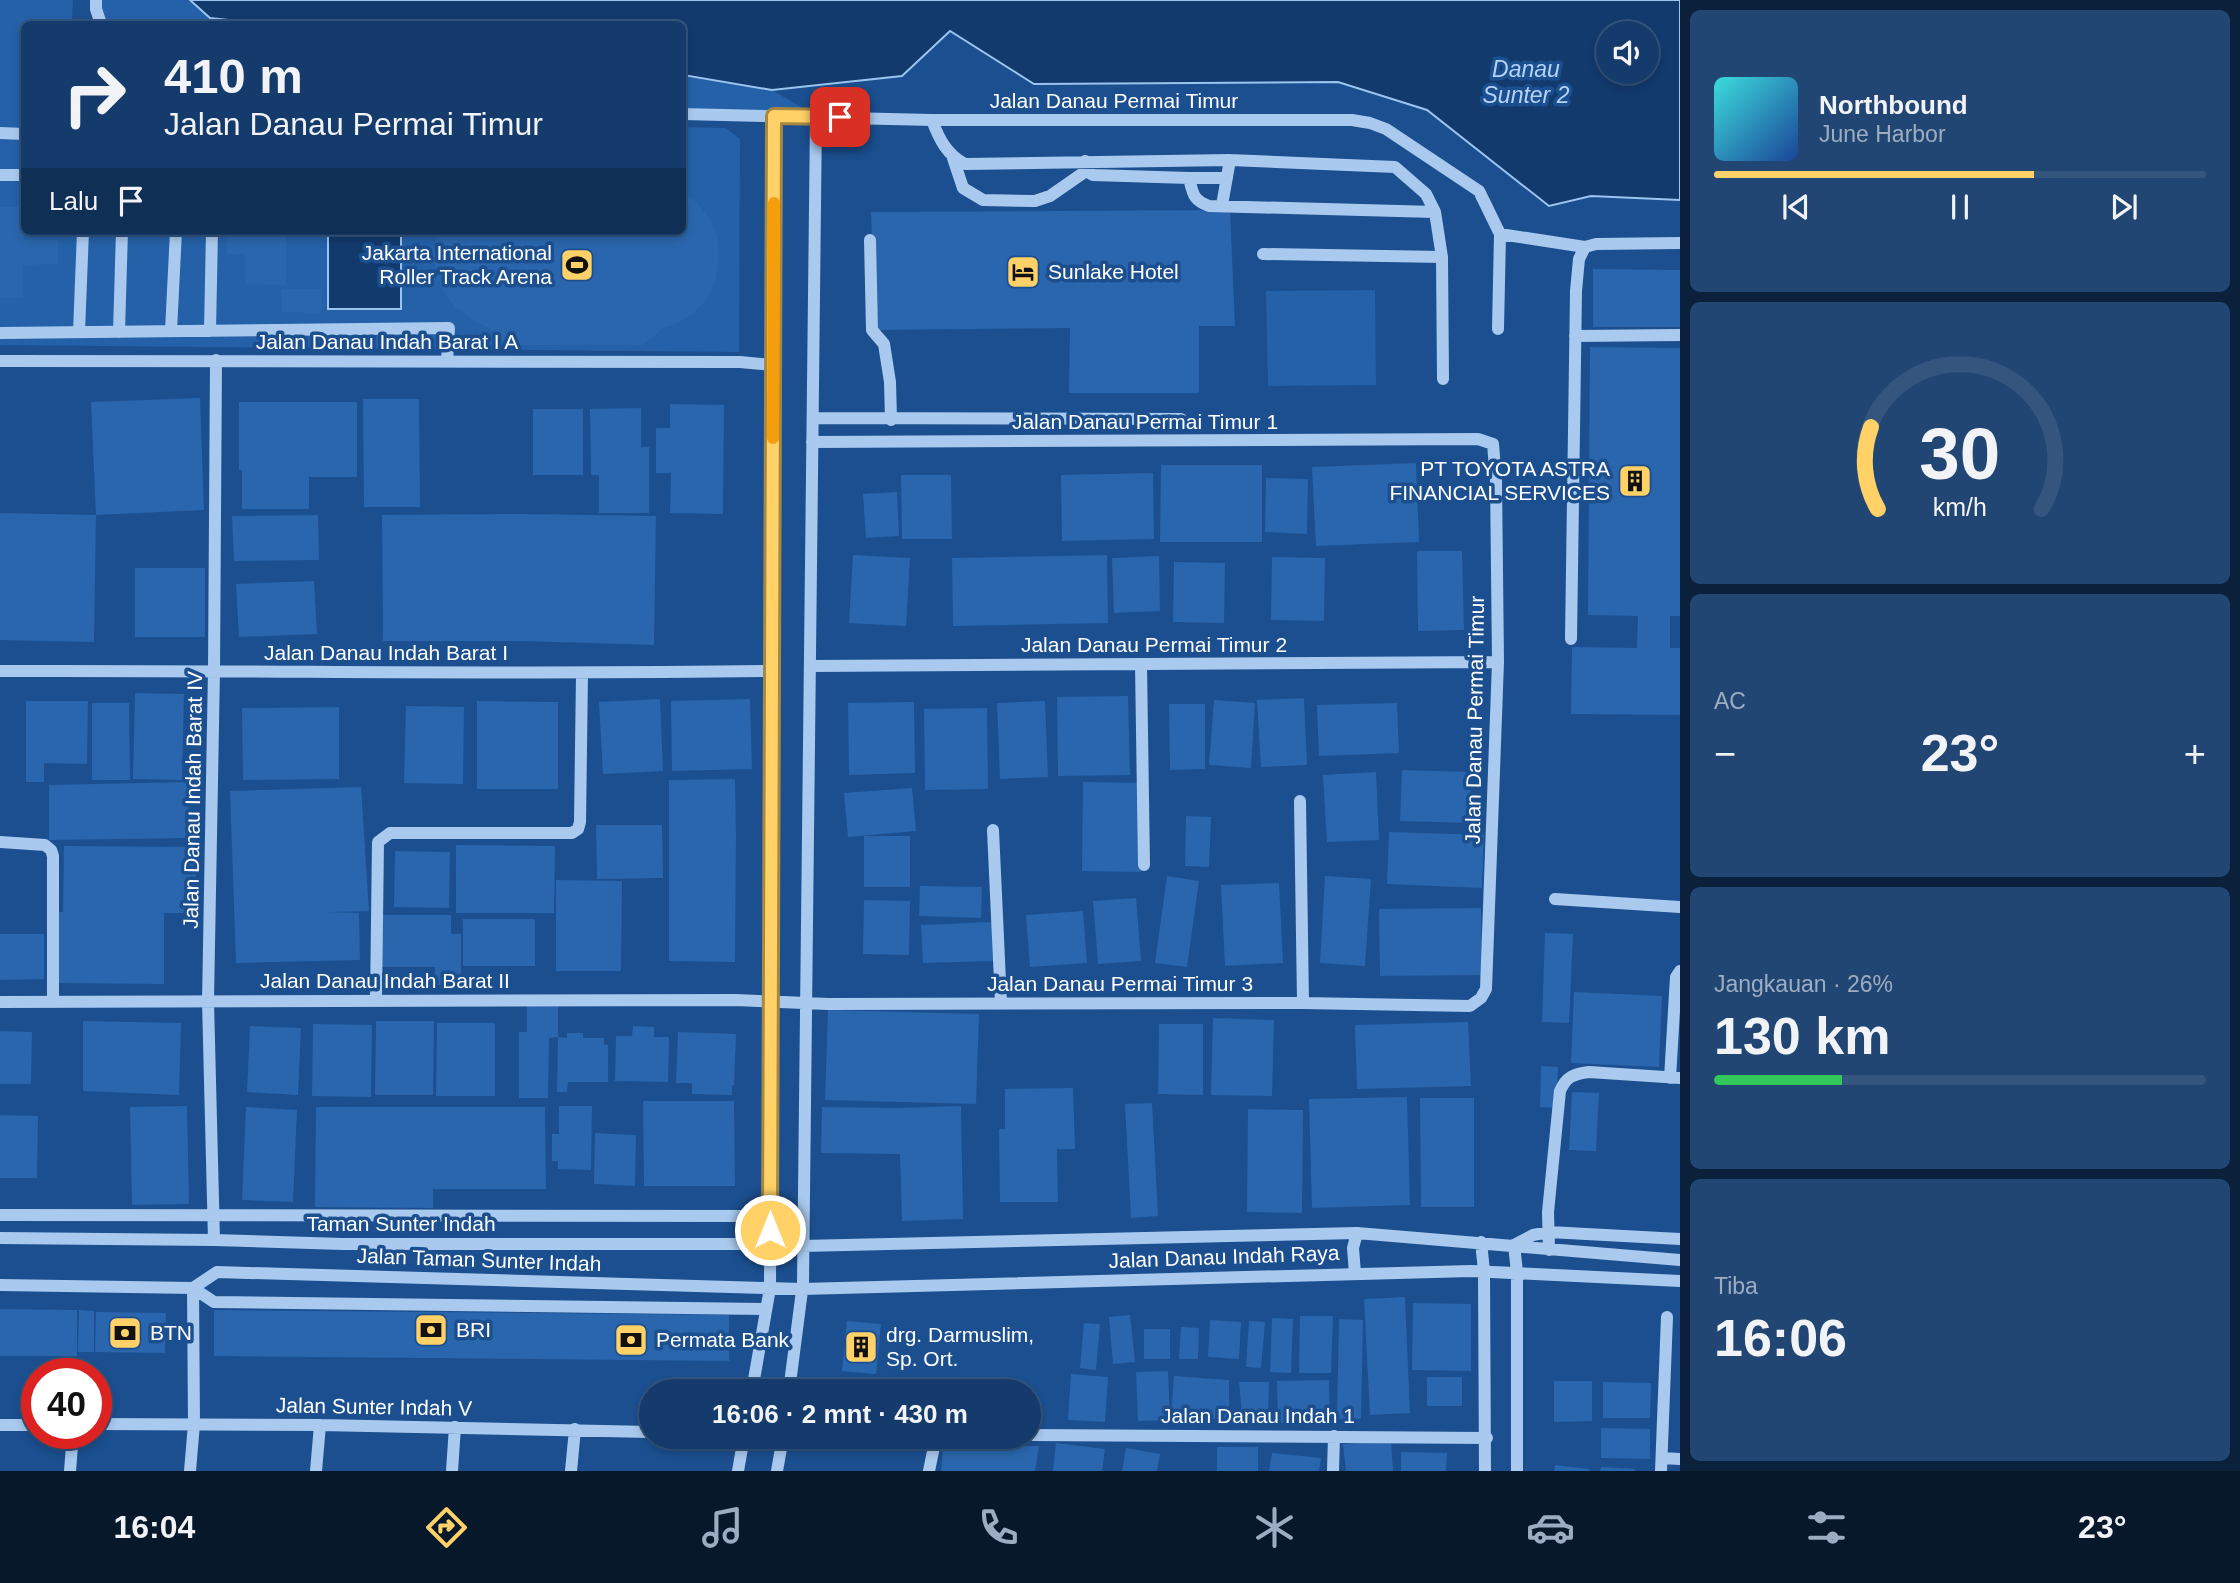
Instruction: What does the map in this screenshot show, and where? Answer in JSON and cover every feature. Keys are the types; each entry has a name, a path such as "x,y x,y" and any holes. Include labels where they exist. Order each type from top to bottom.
{"street":[{"path":"96,0 100,21"},
{"name":"Jalan Danau Permai Timur","path":"686,114 932,120 1352,120 1387,129 1479,191 1500,233"},
{"path":"754,1379 770,1285 774,116"},
{"path":"790,1379 802,1286 817,116"},
{"path":"932,120 939,138 953,158 963,188 983,200 1035,201 1050,196 1085,166"},
{"path":"0,133 21,134"},
{"path":"953,158 965,164 1085,166 1230,160 1395,167 1426,194 1435,212 1442,257 1443,379"},
{"path":"1222,205 1230,160"},
{"path":"1085,166 1093,175 1227,178"},
{"path":"0,175 21,175"},
{"path":"1189,178 1193,194 1199,202 1209,206 1435,212"},
{"path":"1498,329 1500,233 1586,247 1603,243 1680,243"},
{"path":"79,332 83,235"},
{"path":"119,332 122,235"},
{"path":"171,331 176,235"},
{"path":"210,331 212,235"},
{"path":"870,240 872,330 884,344 890,382 891,420"},
{"path":"1571,639 1576,291 1579,259 1586,247"},
{"path":"1263,254 1442,257"},
{"path":"0,333 449,328 447,361"},
{"path":"1575,336 1680,335"},
{"name":"Jalan Danau Indah Barat I A","path":"0,360 747,362 773,365"},
{"name":"Jalan Danau Indah Barat IV","path":"214,1240 208,1001 216,360"},
{"path":"813,418 1181,419"},
{"name":"Jalan Danau Permai Timur","path":"1470,1006 1481,998 1486,989 1498,662 1495,453 1493,444 1478,439"},
{"name":"Jalan Danau Permai Timur 1","path":"812,442 1478,439"},
{"name":"Jalan Danau Permai Timur 2","path":"810,666 1498,662"},
{"path":"1141,664 1144,865"},
{"name":"Jalan Danau Indah Barat I","path":"0,671 214,670 582,674 772,671"},
{"path":"376,1000 377,842 390,833 572,833 578,829 582,674"},
{"path":"1300,801 1303,1003"},
{"path":"993,830 1001,1003"},
{"path":"0,842 45,845 53,856 52,1001"},
{"path":"1555,899 1680,907"},
{"path":"1549,1250 1548,1212 1560,1091 1565,1080 1588,1072 1675,1078 1676,977 1680,971"},
{"name":"Jalan Danau Permai Timur 3","path":"773,1001 1470,1006"},
{"name":"Jalan Danau Indah Barat II","path":"0,1002 773,1001"},
{"path":"0,1215 770,1216"},
{"path":"1517,1471 1517,1272 1514,1245 1533,1235 1549,1232 1680,1238"},
{"path":"1355,1273 1353,1248 1357,1233"},
{"name":"Jalan Danau Indah Raya","path":"802,1249 1357,1233 1680,1260"},
{"name":"Taman Sunter Indah","path":"0,1238 802,1249"},
{"path":"1481,1242 1484,1271 1486,1471"},
{"name":"Jalan Danau Indah Raya","path":"770,1285 1484,1271 1680,1281"},
{"name":"Jalan Taman Sunter Indah","path":"193,1288 216,1272 770,1285"},
{"path":"487,1279 487,1304"},
{"name":"Jalan Taman Sunter Indah","path":"0,1285 193,1288 215,1302 766,1309"},
{"path":"190,1471 194,1424 193,1288"},
{"path":"1667,1317 1662,1464 1680,1459"},
{"name":"Jalan Sunter Indah V","path":"112,1424 639,1432"},
{"path":"0,1425 21,1425"},
{"path":"316,1471 320,1425"},
{"path":"452,1471 455,1427"},
{"path":"570,1471 575,1429"},
{"name":"Jalan Danau Indah 1","path":"1041,1435 1487,1438"},
{"path":"1333,1471 1334,1436"},
{"path":"70,1471 72,1449"},
{"path":"738,1471 742,1449"},
{"path":"777,1471 781,1449"},
{"path":"929,1471 934,1449"}],"shaded area":[{"path":"0,0 73,0 72,21 21,21 21,235 686,235 686,127 726,128 740,139 739,352 0,345"},
{"path":"96,0 190,0 210,18 237,21 100,21"},
{"path":"686,77 772,90 816,116 686,114"},
{"path":"1375,290 1376,385 1268,386 1266,291"}],"water":[{"name":"Danau Sunter 2","path":"190,0 1680,0 1680,200 1591,196 1549,206 1427,110 1338,82 1034,84 950,31 902,76 772,90 686,76 686,21 237,21 210,18"},
{"path":"328,235 401,235 401,309 328,309"}],"building":[{"name":"Jakarta International Roller Track Arena","path":"686,194 710,219 717,236 719,257 710,295 696,311 680,322 662,329 643,345 508,345 491,329 455,307 443,290 436,273 434,254 437,235 686,235"},
{"path":"0,207 21,207 23,240 58,240 58,264 23,265 23,298 0,298"},
{"path":"1230,210 1235,326 1199,326 1199,393 1069,393 1070,328 875,330 871,212"},
{"path":"227,235 286,235 286,285 245,284 245,254 227,254"},
{"path":"1593,269 1680,270 1680,327 1593,327"},
{"path":"282,289 322,289 321,313 282,312"},
{"name":"PT TOYOTA ASTRA FINANCIAL SERVICES","path":"1590,347 1680,348 1680,616 1670,616 1670,648 1680,648 1680,715 1571,714 1572,647 1637,648 1638,616 1588,615"},
{"path":"200,398 204,510 96,515 91,402"},
{"path":"363,399 419,399 420,507 364,507"},
{"path":"239,402 357,402 357,477 309,477 309,509 242,509"},
{"path":"670,404 724,405 723,514 670,513 671,473 656,473 656,428 670,428"},
{"path":"641,408 641,447 649,447 649,513 599,513 599,475 591,475 590,409"},
{"path":"533,409 583,409 583,475 533,475"},
{"path":"1416,463 1419,542 1316,546 1312,467"},
{"path":"1161,465 1262,465 1262,542 1160,542"},
{"path":"1153,473 1154,539 1062,541 1061,475"},
{"path":"901,475 951,475 952,539 902,539"},
{"path":"1266,478 1308,479 1307,534 1265,532"},
{"path":"897,492 899,536 866,538 863,494"},
{"path":"0,513 96,515 94,642 0,640"},
{"path":"318,515 319,560 234,561 232,516"},
{"path":"382,515 656,516 654,645 383,641"},
{"path":"1417,551 1462,551 1464,630 1418,631"},
{"path":"853,555 910,558 906,626 849,623"},
{"path":"1107,555 1108,623 953,626 952,558"},
{"path":"1159,556 1160,611 1114,613 1112,558"},
{"path":"1272,557 1325,558 1324,621 1271,620"},
{"path":"1174,562 1225,563 1224,623 1173,622"},
{"path":"135,568 205,568 205,637 135,637"},
{"path":"314,581 317,634 239,637 236,584"},
{"path":"135,693 184,694 182,780 133,779"},
{"path":"1128,696 1130,775 1058,776 1057,697"},
{"path":"1304,698 1307,765 1261,767 1257,700"},
{"path":"660,699 663,771 603,774 599,702"},
{"path":"750,699 752,769 672,771 671,701"},
{"path":"1214,700 1255,703 1251,768 1209,765"},
{"path":"26,701 88,701 87,764 44,763 44,782 26,782"},
{"path":"477,701 558,702 558,789 477,789"},
{"path":"1045,701 1048,777 1000,779 997,703"},
{"path":"914,702 915,773 849,775 848,703"},
{"path":"92,703 129,703 130,780 92,780"},
{"path":"1397,703 1399,753 1319,756 1317,705"},
{"path":"1169,704 1205,704 1205,769 1170,770"},
{"path":"406,706 464,707 463,784 404,783"},
{"path":"339,707 339,779 243,780 242,708"},
{"path":"987,708 988,789 925,790 924,709"},
{"path":"1402,770 1471,772 1470,823 1400,821"},
{"path":"1376,772 1379,840 1327,842 1323,775"},
{"path":"735,779 735,962 669,961 669,780"},
{"path":"188,782 189,838 49,840 49,785"},
{"path":"1083,782 1142,783 1141,872 1082,871"},
{"path":"361,787 369,911 329,912 359,913 360,960 236,963 230,791"},
{"path":"912,788 916,831 848,837 844,793"},
{"path":"1186,816 1211,817 1209,867 1185,866"},
{"path":"596,825 662,825 663,878 597,879"},
{"path":"1389,832 1484,835 1482,888 1387,884"},
{"path":"864,836 910,836 910,887 864,887"},
{"path":"456,845 555,846 554,913 456,913"},
{"path":"64,846 196,847 196,913 164,913 164,984 58,983 58,912 63,912"},
{"path":"395,851 450,852 449,908 394,907"},
{"path":"1167,876 1199,881 1187,967 1155,963"},
{"path":"1325,876 1371,879 1365,966 1320,963"},
{"path":"556,880 622,881 621,971 556,971"},
{"path":"1279,883 1283,963 1225,966 1221,885"},
{"path":"920,886 982,887 981,918 919,916"},
{"path":"1136,898 1141,961 1098,964 1093,901"},
{"path":"864,900 910,901 909,955 863,954"},
{"path":"1481,908 1482,975 1380,976 1379,909"},
{"path":"1083,911 1087,963 1030,967 1026,915"},
{"path":"381,915 451,915 451,934 461,934 461,985 435,985 435,967 381,967"},
{"path":"463,919 535,919 535,966 463,966"},
{"path":"992,922 993,961 923,963 921,925"},
{"path":"1545,933 1573,934 1569,1023 1542,1022"},
{"path":"0,934 44,934 44,979 0,980"},
{"path":"1574,992 1662,996 1659,1067 1571,1063"},
{"path":"527,1006 558,1006 558,1037 549,1038 548,1098 519,1098 519,1032 527,1032"},
{"path":"828,1010 979,1014 976,1104 825,1100"},
{"path":"1213,1018 1274,1020 1272,1096 1211,1095"},
{"path":"83,1021 181,1023 179,1095 83,1091"},
{"path":"376,1021 434,1021 433,1095 375,1095"},
{"path":"1468,1022 1471,1086 1357,1089 1355,1025"},
{"path":"437,1023 495,1023 495,1096 436,1096"},
{"path":"313,1024 372,1025 371,1097 312,1096"},
{"path":"1159,1024 1203,1024 1203,1095 1158,1094"},
{"path":"250,1026 301,1028 298,1095 247,1092"},
{"path":"633,1026 654,1027 654,1037 669,1037 668,1082 615,1081 616,1036 632,1036"},
{"path":"0,1031 32,1032 31,1084 0,1084"},
{"path":"678,1032 736,1034 732,1095 692,1094 692,1083 676,1083"},
{"path":"567,1033 583,1033 583,1038 604,1038 604,1045 608,1045 608,1082 568,1082 567,1092 557,1092 558,1037 567,1038"},
{"path":"1541,1066 1558,1067 1556,1108 1540,1107"},
{"path":"1073,1088 1075,1149 1057,1149 1058,1202 1000,1202 999,1129 1005,1129 1005,1089"},
{"path":"1572,1092 1599,1093 1596,1151 1569,1150"},
{"path":"1407,1097 1410,1205 1312,1208 1309,1099"},
{"path":"1420,1098 1474,1098 1474,1207 1421,1207"},
{"path":"643,1101 734,1101 735,1186 644,1186"},
{"path":"1152,1103 1158,1216 1131,1218 1125,1104"},
{"path":"187,1106 189,1204 132,1205 130,1107"},
{"path":"559,1106 592,1106 591,1170 558,1169 558,1161 552,1161 552,1134 559,1134"},
{"path":"961,1106 963,1219 902,1221 900,1154 821,1153 822,1107"},
{"path":"246,1107 297,1110 293,1202 242,1200"},
{"path":"316,1107 545,1107 546,1189 433,1189 433,1208 315,1207"},
{"path":"1248,1109 1303,1110 1302,1213 1247,1212"},
{"path":"0,1115 38,1116 37,1178 0,1178"},
{"path":"595,1133 636,1135 635,1186 594,1184"},
{"path":"1405,1297 1410,1413 1370,1415 1364,1299"},
{"path":"1413,1303 1471,1304 1471,1371 1412,1370"},
{"path":"0,1309 77,1310 77,1356 0,1356"},
{"path":"79,1310 94,1311 94,1352 78,1352"},
{"path":"214,1310 729,1315 729,1361 214,1356"},
{"path":"96,1312 166,1313 165,1353 95,1352"},
{"path":"1130,1315 1135,1362 1113,1364 1109,1317"},
{"path":"1300,1316 1333,1316 1331,1373 1299,1373"},
{"path":"1272,1318 1293,1319 1291,1373 1270,1372"},
{"path":"1339,1319 1363,1320 1361,1419 1337,1419"},
{"path":"1210,1320 1241,1322 1239,1359 1208,1357"},
{"name":"drg. Darmuslim, Sp. Ort.","path":"847,1321 881,1324 876,1374 842,1371"},
{"path":"1249,1321 1265,1322 1261,1368 1246,1367"},
{"path":"1084,1323 1100,1324 1096,1370 1080,1368"},
{"path":"1181,1327 1199,1328 1198,1359 1179,1359"},
{"path":"1144,1329 1170,1329 1170,1359 1144,1359"},
{"path":"1168,1371 1170,1420 1138,1421 1136,1372"},
{"path":"1071,1374 1108,1377 1105,1422 1068,1420"},
{"path":"1174,1376 1229,1380 1229,1420 1171,1416"},
{"path":"1427,1377 1462,1377 1462,1406 1427,1406"},
{"path":"1329,1380 1330,1423 1278,1423 1277,1381"},
{"path":"1554,1381 1592,1381 1592,1421 1554,1422"},
{"path":"1239,1382 1269,1382 1268,1416 1242,1416"},
{"path":"1603,1382 1651,1383 1650,1418 1603,1418"},
{"path":"1601,1428 1650,1429 1650,1459 1601,1458"},
{"path":"1391,1440 1393,1471 1346,1471 1343,1444"},
{"path":"1056,1443 1105,1449 1102,1471 1053,1471"},
{"path":"1217,1447 1258,1447 1258,1471 1217,1471"},
{"path":"1126,1448 1160,1454 1157,1471 1122,1471"},
{"path":"943,1449 1039,1449 1035,1471 941,1471"},
{"path":"1401,1452 1447,1453 1446,1471 1401,1471"},
{"path":"1272,1453 1321,1458 1319,1471 1269,1471"},
{"path":"1555,1465 1589,1469 1589,1471 1554,1471"},
{"path":"1601,1467 1635,1469 1635,1471 1600,1471"}],"slow traffic":[{"path":"773,438 774,203"}],"place":[{"name":"Jakarta International Roller Track Arena","path":"577,265"},
{"name":"Sunlake Hotel","path":"1023,272"},
{"name":"PT TOYOTA ASTRA FINANCIAL SERVICES","path":"1635,481"},
{"name":"BRI","path":"431,1330"},
{"name":"BTN","path":"125,1333"},
{"name":"Permata Bank","path":"631,1340"},
{"name":"drg. Darmuslim, Sp. Ort.","path":"861,1347"}],"route":[{"path":"770,1230 774,116 840,117"}]}
